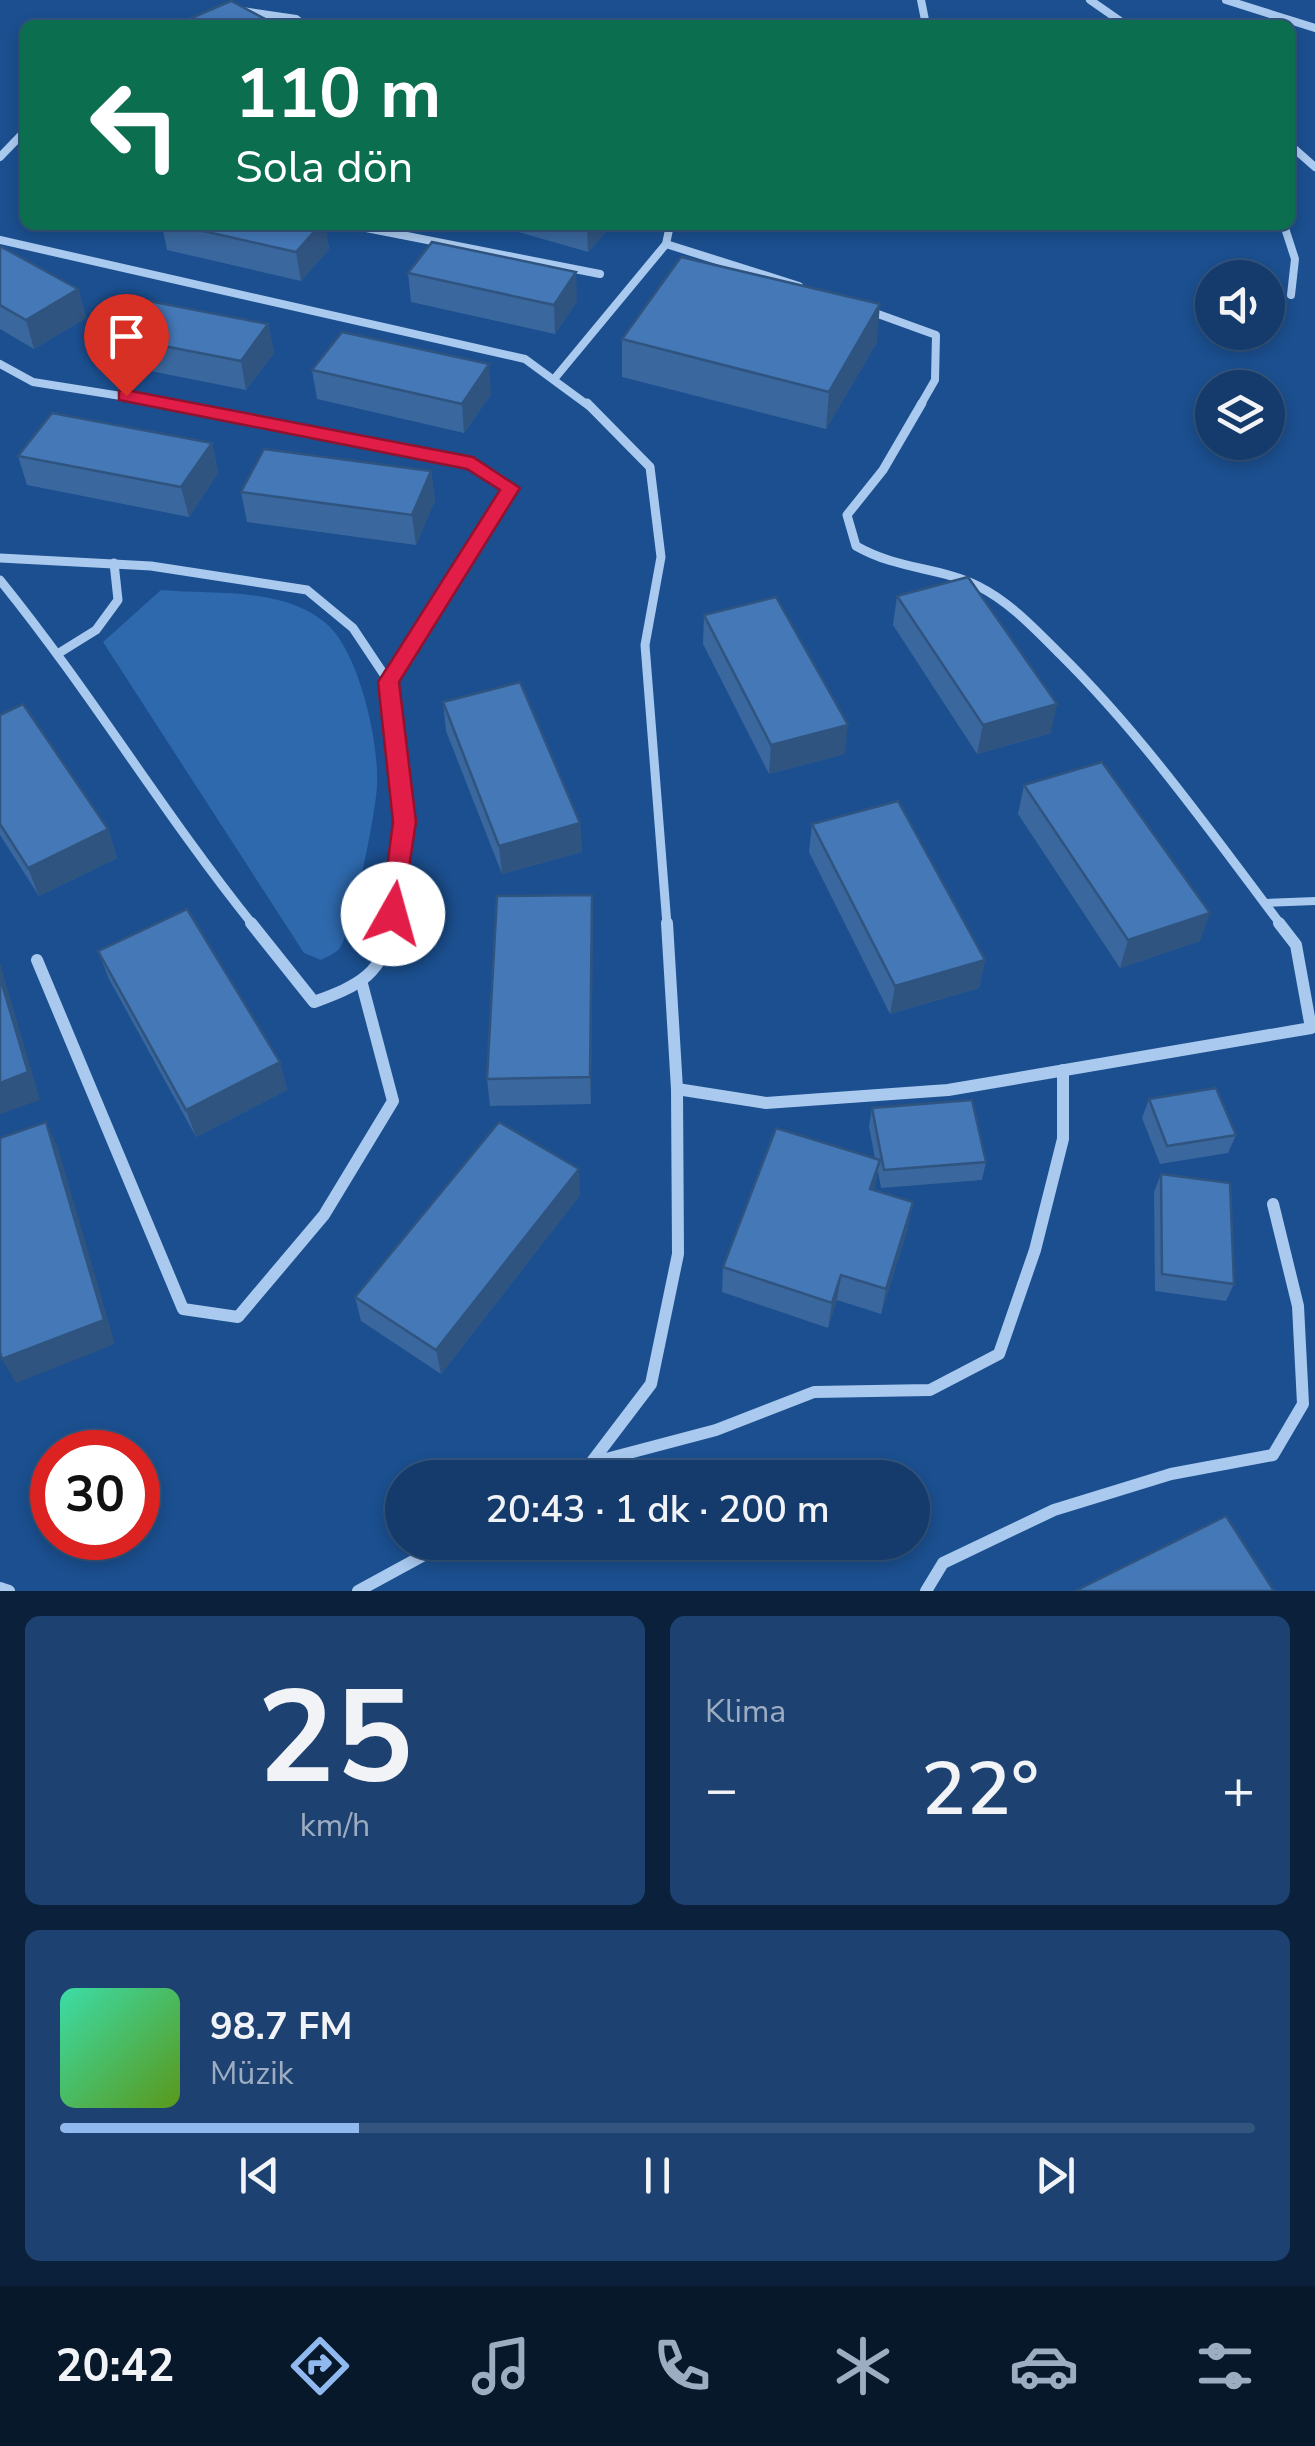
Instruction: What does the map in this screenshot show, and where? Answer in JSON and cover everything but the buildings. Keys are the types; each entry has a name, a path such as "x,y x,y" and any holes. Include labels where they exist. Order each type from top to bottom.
{"street":[{"path":"1090,0 1119,20"},
{"path":"1226,0 1290,20"},
{"path":"227,13 271,14 289,20"},
{"path":"0,157 20,136"},
{"path":"1295,149 1315,167"},
{"path":"376,230 600,274"},
{"path":"555,378 666,244 669,230"},
{"path":"1286,230 1295,260 1291,295"},
{"path":"0,240 526,359 575,391 650,467 661,557 644,645 661,825 677,1088 678,1254 652,1384 593,1460"},
{"path":"666,244 810,290"},
{"path":"677,1088 766,1102 948,1090 1312,1028 1296,945 1096,689 1020,614 976,585 886,563 856,546 847,515 884,470 935,380 936,335 846,303"},
{"path":"0,364 33,382 156,400 473,464 510,488 388,682"},
{"path":"0,558 114,563 307,590 353,628 388,682 405,822 389,944 362,984 314,1002 212,873 59,652 0,580"},
{"path":"59,652 96,630 118,600 114,563"},
{"path":"37,960 183,1308 238,1317 297,1258 343,1191 394,1101 362,984"},
{"path":"602,1460 716,1430 814,1392 930,1390 999,1354 1035,1250 1062,1140 1063,1070"},
{"path":"926,1591 943,1563 1054,1510 1171,1474 1274,1455 1303,1404 1298,1306 1274,1204"},
{"path":"358,1591 415,1560"},
{"path":"0,1588 9,1591"}],"lane":[{"path":"1265,904 1315,901"}],"shaded area":[{"path":"161,590 249,595 292,604 329,626 350,658 371,724 377,767 376,797 345,937 338,950 321,960 304,953 103,642"}],"route":[{"path":"126,396 473,464 510,488 388,682 405,822 393,914"}]}
